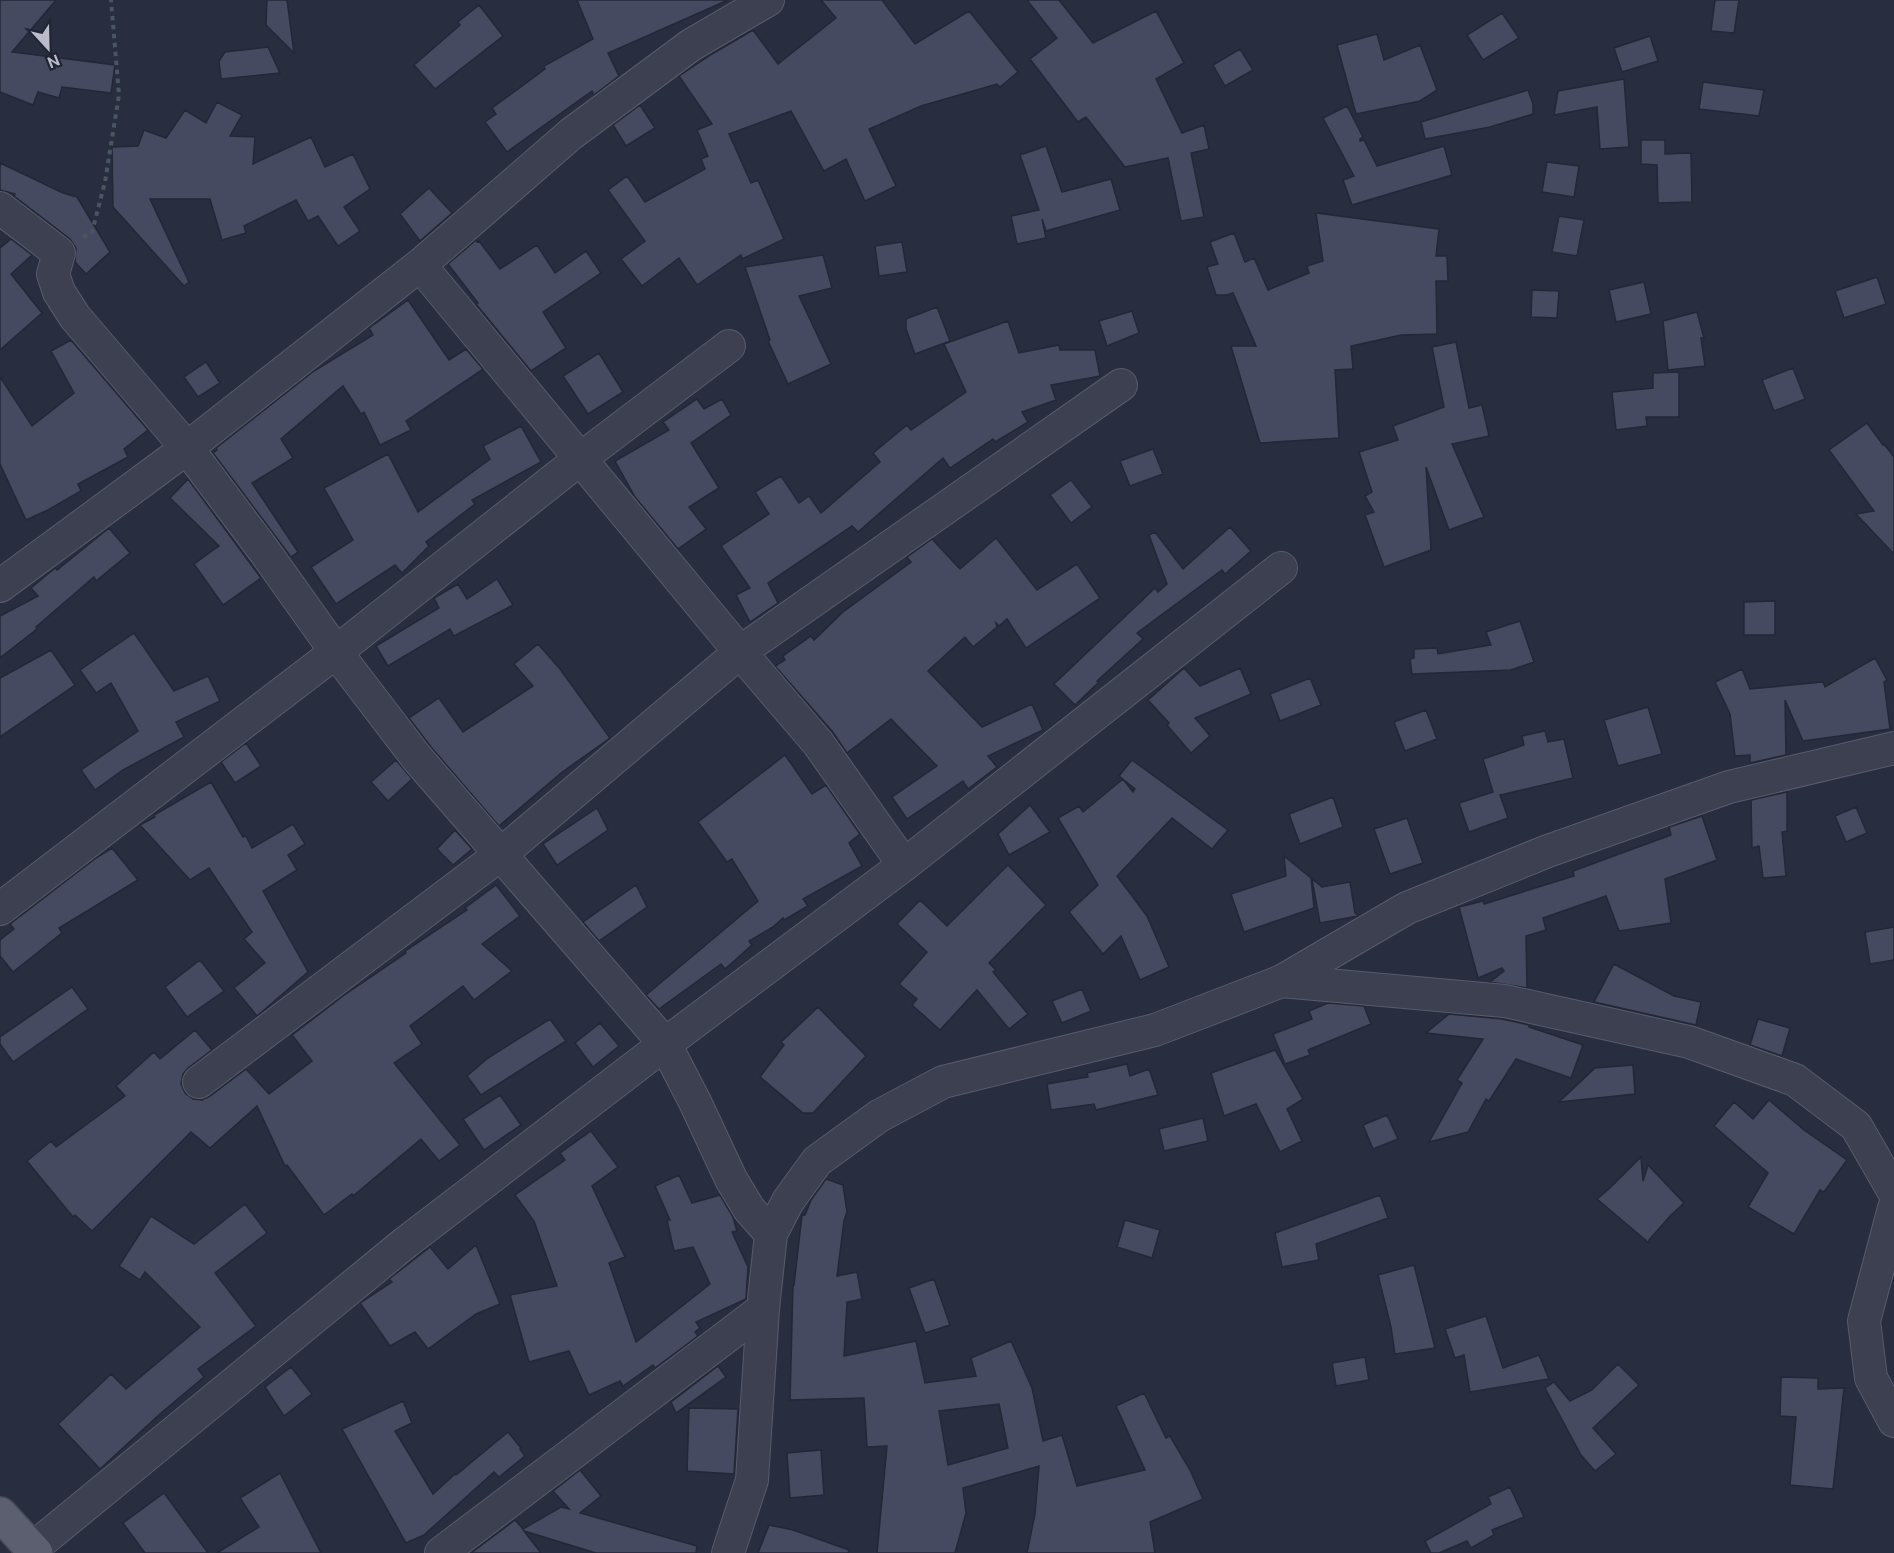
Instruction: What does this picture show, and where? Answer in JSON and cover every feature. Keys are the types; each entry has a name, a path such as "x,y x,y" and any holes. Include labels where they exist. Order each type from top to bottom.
{"main road":[{"path":"3,1524 34,1551"}],"street":[{"path":"0,586 187,447 420,265 571,134 691,45 768,0"},
{"path":"0,208 59,253 53,274 59,292 75,316 187,447 336,652 417,758 665,1044 731,1179 749,1209 771,1234"},
{"path":"420,265 818,743 904,865"},
{"path":"0,909 336,652 580,459 729,345"},
{"path":"199,1082 501,854 740,652 1121,385"},
{"path":"34,1551 405,1243 904,865 1281,568"},
{"path":"728,1553 752,1480 763,1309 771,1234 788,1202 817,1161 879,1116 943,1082 1155,1030 1282,981 1407,908 1548,851 1729,787 1894,748"},
{"path":"1282,981 1505,1001 1689,1042 1795,1080 1856,1126 1894,1192"},
{"path":"1894,1208 1864,1321 1871,1378 1894,1420"},
{"path":"441,1553 763,1309"}],"path":[{"path":"59,253 92,232 105,182 119,95 111,0"}],"building":[{"path":"0,0 56,0 12,52 115,65 111,93 62,87 59,98 38,92 33,105 0,92"},
{"path":"267,0 287,0 294,53 266,25"},
{"path":"577,0 728,0 608,53 619,76 594,95 592,91 507,152 485,122 496,114 492,108 545,69 544,66 593,39"},
{"path":"821,0 882,0 915,44 969,11 1018,72 1000,87 997,84 921,106 869,129 896,186 865,201 846,159 824,171 791,111 729,134 751,183 758,180 784,239 742,259 741,255 697,285 679,258 642,286 621,259 645,241 608,190 627,176 645,202 705,169 701,159 708,156 697,130 712,124 679,76 753,30 778,64 836,18"},
{"path":"1027,0 1059,0 1093,43 1156,11 1184,63 1156,79 1182,133 1204,125 1209,149 1191,153 1204,217 1181,221 1168,158 1125,167 1086,117 1078,122 1030,59 1057,38"},
{"path":"1715,0 1739,0 1734,33 1711,31"},
{"path":"479,5 503,36 435,89 414,65 460,25 458,22"},
{"path":"1502,13 1519,38 1483,60 1467,35"},
{"path":"1377,34 1384,60 1420,45 1437,90 1420,101 1356,114 1337,45"},
{"path":"1650,36 1658,61 1622,72 1614,48"},
{"path":"268,47 280,73 221,79 219,61 225,52"},
{"path":"1240,49 1253,70 1225,86 1213,65"},
{"path":"1624,79 1629,147 1600,149 1597,107 1554,115 1558,91"},
{"path":"1703,82 1764,90 1759,116 1699,109"},
{"path":"1528,90 1533,104 1533,114 1490,127 1425,139 1421,122"},
{"path":"217,102 242,115 230,136 255,137 253,164 311,137 325,167 353,154 370,189 344,207 360,231 338,246 318,216 308,221 296,200 244,226 246,233 222,240 210,199 150,199 189,282 184,286 113,207 112,147 138,146 144,130 166,138 185,110 206,123"},
{"path":"640,105 655,128 626,146 613,125"},
{"path":"1347,106 1363,137 1360,141 1364,140 1377,166 1444,146 1452,175 1352,205 1343,180 1354,176 1323,118"},
{"path":"1641,140 1665,140 1665,154 1691,153 1692,202 1658,203 1657,165 1641,164"},
{"path":"1046,146 1062,192 1111,179 1120,210 1046,231 1042,219 1046,238 1017,244 1011,216 1039,210 1020,155"},
{"path":"1547,162 1579,166 1574,197 1542,192"},
{"path":"0,163 63,193 77,197 110,252 86,274 75,262 76,248 70,239 14,196 15,194 0,190"},
{"path":"429,188 452,213 420,241 400,214"},
{"path":"1316,213 1439,229 1436,256 1447,256 1448,281 1436,281 1437,334 1401,335 1351,346 1353,369 1335,370 1339,438 1260,443 1231,346 1256,346 1233,293 1216,295 1207,267 1218,264 1210,242 1234,233 1245,262 1254,258 1268,290 1309,273 1307,266 1323,261"},
{"path":"1559,216 1584,220 1577,256 1552,252"},
{"path":"11,239 32,255 11,274 42,313 0,350 0,248"},
{"path":"476,240 500,269 537,245 555,273 586,251 601,273 543,312 566,348 531,371 476,304 478,303 448,264"},
{"path":"902,242 907,272 879,276 875,246"},
{"path":"823,255 832,288 799,296 831,364 788,384 768,341 770,340 745,267"},
{"path":"1877,277 1886,304 1844,318 1835,291"},
{"path":"1644,282 1651,314 1616,322 1609,290"},
{"path":"1532,290 1559,291 1557,318 1531,317"},
{"path":"408,300 449,360 466,349 483,369 406,421 411,430 380,445 364,412 361,414 343,386 281,439 293,458 252,483 298,552 291,557 213,453 217,450 216,448 314,371 373,335 369,328"},
{"path":"937,307 950,341 915,354 906,329 906,319"},
{"path":"1132,311 1139,333 1107,346 1099,321"},
{"path":"1697,312 1704,338 1701,338 1705,366 1668,370 1663,321"},
{"path":"1008,321 1019,353 1059,345 1060,350 1095,350 1100,376 1051,385 1056,400 1022,412 1028,422 995,442 993,439 950,468 943,458 858,532 852,526 768,583 778,603 750,622 736,595 750,588 721,546 769,514 755,492 781,476 799,503 809,496 821,513 880,462 873,453 907,425 911,430 966,392 944,344"},
{"path":"71,340 148,430 124,449 128,457 78,484 81,491 26,520 0,464 0,377 32,426 74,393 51,351"},
{"path":"1456,342 1469,408 1482,405 1489,436 1452,444 1484,517 1449,530 1426,467 1431,550 1384,567 1365,515 1374,512 1365,496 1372,492 1359,452 1398,440 1393,426 1444,407 1432,347"},
{"path":"599,353 623,392 588,414 563,376"},
{"path":"206,362 220,383 198,397 184,377"},
{"path":"1793,368 1805,399 1774,411 1762,380"},
{"path":"1679,372 1679,417 1646,417 1647,426 1616,430 1612,392 1653,388 1653,373"},
{"path":"697,399 704,409 722,399 731,415 691,443 719,488 689,507 706,529 678,549 635,497 615,461 669,430 663,422"},
{"path":"1867,423 1894,457 1894,554 1856,514 1874,511 1829,450"},
{"path":"521,426 541,462 472,500 475,504 426,542 429,546 402,573 395,565 336,604 311,567 353,540 324,488 388,454 418,512 490,459 483,446"},
{"path":"1153,449 1163,474 1130,486 1120,461"},
{"path":"188,479 261,578 223,605 194,564 219,546 170,498"},
{"path":"1071,480 1092,507 1071,523 1050,495"},
{"path":"1230,527 1251,551 1225,574 1222,570 1137,633 1143,639 1097,681 1099,682 1075,705 1054,684 1155,588 1158,592 1167,584 1149,535 1155,532 1183,569"},
{"path":"109,528 130,553 96,581 94,577 36,627 37,629 0,658 0,616 38,596 31,588"},
{"path":"996,538 1037,590 1077,564 1100,598 1026,648 1007,619 999,626 996,623 997,627 973,647 965,637 928,671 982,727 1032,704 1043,730 988,756 997,767 968,789 963,781 907,819 892,797 937,766 891,719 847,753 832,731 775,666 785,660 783,656 811,636 814,640 843,612 911,562 907,557 932,539 960,569"},
{"path":"497,579 513,605 454,636 450,629 388,666 376,646 439,608 434,598 458,584 467,599"},
{"path":"1775,601 1775,635 1744,635 1744,602"},
{"path":"1520,621 1534,662 1511,670 1412,674 1410,659 1414,658 1414,649 1437,648 1438,654 1491,645 1486,632"},
{"path":"134,633 174,691 208,676 220,701 176,722 184,737 123,770 95,790 81,770 138,731 111,683 96,693 80,670"},
{"path":"538,644 560,669 610,738 561,773 499,826 409,718 439,698 463,732 533,686 514,664"},
{"path":"51,650 75,685 0,737 0,678"},
{"path":"1875,658 1887,680 1884,682 1890,729 1803,741 1785,700 1786,755 1750,763 1750,755 1735,756 1730,714 1715,682 1742,669 1750,689 1823,682 1825,687"},
{"path":"1184,668 1200,686 1240,668 1251,694 1195,718 1210,736 1191,753 1167,725 1169,723 1148,700"},
{"path":"1310,678 1321,705 1280,721 1270,694"},
{"path":"1648,707 1662,754 1618,766 1604,720"},
{"path":"1426,710 1437,739 1405,751 1394,722"},
{"path":"1545,731 1548,742 1564,739 1573,778 1500,795 1508,818 1469,832 1459,803 1493,792 1483,759 1524,745 1522,736"},
{"path":"246,743 261,766 235,783 221,762"},
{"path":"785,755 812,794 826,785 860,834 849,843 862,866 803,899 808,906 784,920 783,918 773,927 749,941 752,945 725,969 721,964 659,1009 646,995 758,901 732,859 727,862 698,822"},
{"path":"396,760 412,779 388,801 371,782"},
{"path":"1132,760 1228,830 1212,849 1172,818 1117,876 1147,916 1169,967 1140,980 1121,936 1103,954 1069,912 1098,885 1058,818 1079,806 1083,812 1123,779 1119,776","holes":["1124,780 1135,789 1133,792"]},
{"path":"211,782 243,837 246,836 252,848 293,824 305,844 288,855 297,870 263,891 308,972 257,1016 234,988 265,963 244,939 252,932 209,868 190,880 140,825"},
{"path":"1787,792 1787,831 1782,832 1786,876 1763,878 1759,846 1752,848 1751,800"},
{"path":"1333,797 1343,827 1300,844 1289,814"},
{"path":"1030,805 1050,832 1009,855 998,834"},
{"path":"1856,807 1867,833 1846,842 1835,816"},
{"path":"597,808 608,830 557,865 543,844"},
{"path":"1702,816 1717,860 1665,879 1671,923 1619,931 1606,896 1543,918 1546,930 1526,936 1527,988 1490,982 1504,971 1502,968 1478,978 1459,907 1483,901 1484,904 1574,876 1573,871 1671,835 1669,827"},
{"path":"1407,818 1423,863 1390,874 1374,829"},
{"path":"455,830 472,849 453,865 437,849"},
{"path":"112,848 138,880 59,928 62,933 13,972 0,956 0,940 14,929 10,924"},
{"path":"1284,856 1311,878 1314,908 1244,932 1231,894 1286,876"},
{"path":"1008,865 1046,905 989,963 996,970 993,972 1028,1014 1009,1029 977,990 940,1030 912,1005 917,999 899,984 927,952 897,924 920,900 947,926"},
{"path":"1312,879 1322,887 1350,882 1355,913 1358,916 1320,923"},
{"path":"496,885 520,916 482,944 512,971 474,1000 463,986 410,1026 422,1044 394,1063 460,1145 439,1161 421,1139 353,1196 352,1194 324,1215 287,1165 285,1166 257,1106 210,1148 191,1132 92,1231 75,1215 73,1217 27,1161 51,1141 56,1147 125,1096 116,1086 154,1052 160,1059 195,1030 212,1050 183,1074 181,1084 185,1093 193,1099 202,1100 246,1069 269,1094 312,1061 292,1035 343,996 406,953 405,951 467,910 465,908"},
{"path":"636,885 647,907 599,941 583,922"},
{"path":"1894,927 1894,960 1870,964 1865,932"},
{"path":"200,960 224,991 187,1017 165,987"},
{"path":"1614,964 1674,996 1701,1002 1696,1025 1594,1002"},
{"path":"72,987 88,1009 13,1062 0,1044 0,1037"},
{"path":"1082,989 1091,1011 1062,1023 1052,1001"},
{"path":"1328,1003 1364,1006 1371,1024 1308,1050 1310,1055 1285,1064 1273,1034 1312,1019 1309,1011"},
{"path":"818,1007 866,1056 813,1113 803,1113 760,1077 784,1045 781,1042"},
{"path":"1449,1014 1502,1019 1529,1025 1529,1027 1583,1045 1571,1078 1516,1059 1489,1101 1486,1099 1468,1132 1429,1142 1462,1083 1457,1080 1483,1039 1426,1033"},
{"path":"550,1019 566,1041 481,1095 467,1076 488,1058"},
{"path":"1758,1019 1790,1028 1782,1056 1750,1045"},
{"path":"600,1023 619,1046 593,1067 575,1043"},
{"path":"1275,1050 1303,1099 1287,1109 1302,1141 1280,1152 1256,1104 1224,1116 1211,1073"},
{"path":"1127,1064 1130,1076 1149,1069 1158,1095 1096,1110 1094,1104 1051,1110 1047,1084 1088,1077 1087,1073"},
{"path":"1633,1065 1635,1094 1559,1102 1595,1068"},
{"path":"500,1095 521,1125 484,1150 463,1119"},
{"path":"1769,1100 1804,1130 1847,1160 1824,1192 1820,1190 1794,1234 1748,1207 1768,1173 1714,1126 1734,1102 1753,1119"},
{"path":"1387,1115 1398,1139 1373,1149 1363,1125"},
{"path":"1203,1118 1208,1141 1164,1151 1159,1129"},
{"path":"591,1131 618,1167 592,1186 625,1257 609,1263 636,1342 710,1284 693,1247 674,1251 667,1220 670,1220 655,1186 679,1175 692,1203 720,1195 733,1217 737,1231 732,1232 748,1267 746,1299 696,1322 700,1328 695,1332 698,1336 655,1368 653,1365 623,1386 620,1381 589,1395 569,1351 529,1362 510,1295 557,1286 534,1221 515,1195 565,1160 560,1153"},
{"path":"1641,1157 1643,1181 1648,1165 1684,1203 1649,1240 1649,1243 1597,1199"},
{"path":"826,1179 843,1185 847,1212 837,1276 857,1272 862,1299 847,1302 844,1356 916,1341 925,1383 976,1376 971,1358 1011,1341 1032,1388 1043,1441 1062,1435 1077,1486 1145,1470 1116,1406 1144,1393 1166,1438 1170,1436 1190,1470 1203,1499 1150,1522 1155,1553 1027,1553 1035,1514 1039,1466 963,1488 966,1513 955,1553 877,1553 887,1446 867,1447 864,1398 790,1400 793,1285 802,1215 805,1215 811,1200","holes":["999,1404 1008,1448 948,1465 939,1411"]},
{"path":"1380,1195 1388,1218 1316,1244 1319,1260 1282,1267 1275,1233"},
{"path":"245,1204 267,1233 215,1273 256,1326 198,1369 204,1377 100,1469 58,1424 111,1374 126,1389 200,1327 145,1272 140,1280 119,1266 151,1216 194,1244"},
{"path":"1125,1220 1160,1230 1152,1258 1117,1247"},
{"path":"476,1245 500,1304 476,1314 428,1349 415,1332 390,1346 360,1303 392,1282 389,1279 430,1247 448,1269"},
{"path":"1414,1265 1435,1348 1395,1354 1378,1275"},
{"path":"934,1279 950,1325 925,1333 909,1288"},
{"path":"1486,1316 1503,1368 1539,1355 1549,1379 1470,1392 1464,1355 1455,1358 1445,1329"},
{"path":"1365,1357 1369,1380 1336,1386 1332,1363"},
{"path":"1618,1364 1639,1385 1593,1428 1616,1454 1595,1471 1581,1455 1545,1388 1554,1382 1570,1401 1592,1390"},
{"path":"718,1366 726,1377 676,1413 671,1402"},
{"path":"291,1367 312,1394 284,1416 265,1387"},
{"path":"1781,1377 1818,1378 1818,1389 1844,1388 1833,1489 1790,1485 1796,1417 1780,1416"},
{"path":"403,1401 412,1423 395,1431 433,1494 508,1432 525,1456 499,1477 494,1472 424,1535 406,1543 342,1429"},
{"path":"689,1408 738,1409 734,1474 687,1471"},
{"path":"821,1450 824,1495 790,1498 787,1453"},
{"path":"580,1470 601,1496 580,1513 697,1546 696,1553 596,1553 524,1531 541,1553 471,1553 515,1520 523,1529 561,1507 569,1509 553,1491"},
{"path":"280,1473 321,1553 217,1553 259,1527 240,1498"},
{"path":"1510,1487 1524,1517 1492,1530 1494,1535 1471,1548 1467,1541 1439,1553 1431,1553 1425,1541 1491,1504 1488,1497"},
{"path":"164,1493 208,1553 145,1553 123,1523"},
{"path":"769,1525 793,1530 849,1550 848,1553 758,1553"}]}
